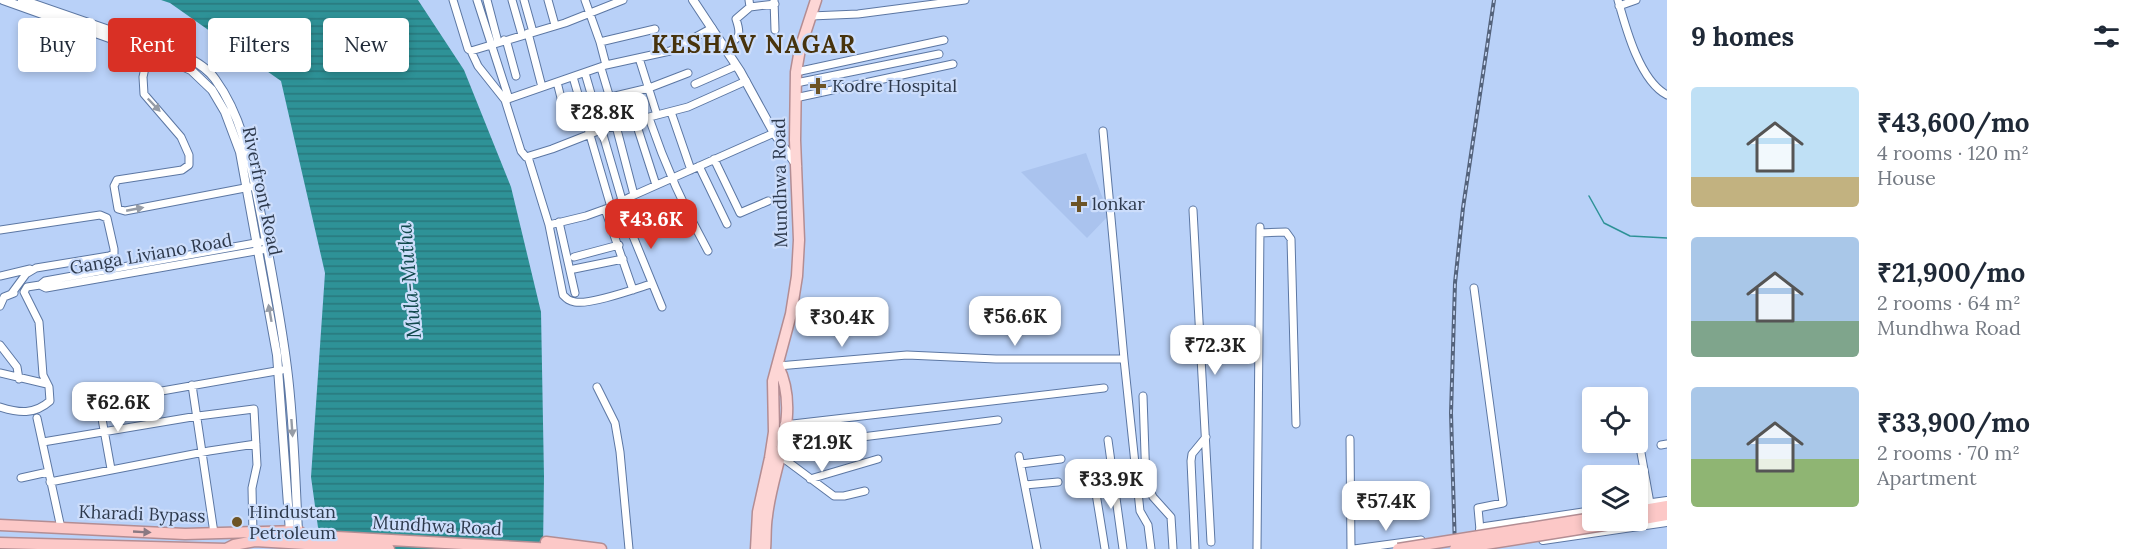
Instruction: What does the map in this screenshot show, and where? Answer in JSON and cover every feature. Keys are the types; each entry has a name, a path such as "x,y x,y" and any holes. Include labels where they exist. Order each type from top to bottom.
{"highway":[{"path":"1648,509 1667,506"},
{"path":"1648,518 1667,515"},
{"path":"1398,549 1582,520"},
{"name":"Kharadi Bypass","path":"0,525 185,534 253,533 304,529 317,533"},
{"path":"1455,549 1582,529"},
{"path":"317,533 571,544 601,549"},
{"name":"Mundhwa Road","path":"317,533 554,549"},
{"name":"Kharadi Bypass","path":"0,543 45,547 226,549 255,541 389,549"}],"main road":[{"name":"Mundhwa Road","path":"756,549 758,512 770,458 774,426 773,381 797,276 799,212 796,77 800,49 816,0"},
{"name":"Mundhwa Road","path":"765,549 767,516 786,425 784,378 778,366"}],"street":[{"name":"Riverfront Road","path":"3,0 63,18"},
{"name":"Riverfront Road","path":"22,0 65,18"},
{"path":"453,0 468,49 477,66 507,100"},
{"path":"477,0 520,151 528,157 603,129 671,112 746,81"},
{"path":"487,0 501,41"},
{"path":"512,0 528,33"},
{"path":"524,0 528,33 542,87"},
{"path":"548,0 555,25"},
{"path":"585,0 600,42 603,66 634,195"},
{"path":"471,51 555,25 623,0"},
{"path":"693,0 746,81 774,134 797,166"},
{"path":"811,16 858,14 965,0"},
{"path":"1636,0 1618,3 1642,69 1650,82 1667,95"},
{"path":"725,48 739,36 741,31 736,19 749,3 774,2 775,30"},
{"path":"507,100 603,66 670,51 712,28"},
{"path":"600,42 655,30"},
{"path":"796,77 944,40"},
{"path":"501,41 507,43 516,76"},
{"path":"796,77 939,54"},
{"path":"639,58 649,88 653,116 671,178 684,209 708,251"},
{"path":"795,98 953,64"},
{"path":"695,84 736,66"},
{"path":"144,72 142,82 144,94 181,137 190,161 188,167 182,170 117,180 114,186 118,209 125,211 251,187"},
{"name":"Riverfront Road","path":"193,72 212,90 225,112 251,187 283,370 294,531"},
{"path":"585,73 603,129 621,201 651,284 662,307"},
{"path":"610,97 649,88 688,73"},
{"path":"573,77 608,208 633,290"},
{"path":"677,77 682,87"},
{"path":"556,82 565,114"},
{"path":"671,112 691,170"},
{"path":"635,120 656,185"},
{"path":"1103,131 1140,511 1148,525 1151,549"},
{"path":"549,225 608,208 774,134"},
{"path":"528,157 549,225 563,294 569,301 581,303 651,284"},
{"path":"714,159 740,213 768,201"},
{"path":"699,166 727,224"},
{"path":"1193,210 1211,542"},
{"path":"0,230 95,215 107,218 114,254 0,276"},
{"path":"559,222 575,294"},
{"path":"1257,549 1260,230 1286,232 1291,239 1296,424"},
{"path":"574,257 619,245"},
{"name":"Ganga Liviano Road","path":"12,293 24,292 27,287 40,285 45,281 114,272 262,246"},
{"path":"574,269 623,259"},
{"path":"0,306 4,297 12,293 26,274 36,268"},
{"path":"1474,288 1503,503 1478,508 1482,547 1503,547 1602,531"},
{"path":"0,406 17,412 29,412 41,409 50,401 43,375 39,322 24,292"},
{"path":"0,345 17,367 19,379"},
{"path":"778,366 907,355 996,359 1124,359"},
{"path":"111,470 99,402 283,370"},
{"path":"0,373 47,384"},
{"path":"192,385 214,533"},
{"path":"597,387 615,423 629,549"},
{"path":"774,426 1104,388"},
{"path":"1143,396 1146,483 1153,497 1171,517 1173,549"},
{"path":"43,442 254,409 257,465 252,488 253,533"},
{"path":"37,418 61,528"},
{"path":"781,451 998,420"},
{"path":"1195,549 1191,461 1192,454 1206,437"},
{"path":"1350,439 1353,549 1421,540"},
{"path":"1108,441 1123,549"},
{"path":"50,482 256,444"},
{"path":"781,451 810,479 834,496 866,491"},
{"path":"1641,453 1650,503 1667,501"},
{"path":"810,479 878,459"},
{"path":"1037,549 1020,460 1061,459"},
{"path":"21,478 48,472"},
{"path":"1093,475 1105,549"},
{"path":"1025,485 1058,482"},
{"path":"1480,530 1485,527 1582,513"},
{"path":"1648,525 1667,522"},
{"path":"45,547 46,529"}],"shaded area":[{"name":"lonkar","path":"1086,153 1110,214 1087,238 1021,172"}],"water":[{"name":"Mula-Mutha","path":"161,0 418,0 464,70 511,187 541,312 543,549 321,549 311,477 325,273 281,81 268,72 311,72 311,18 208,18 208,30 196,21 196,18 191,18 170,3"}],"waterway":[{"path":"1589,196 1604,223 1630,236 1667,238"}],"railway":[{"path":"1455,549 1451,413 1455,283 1463,208 1494,0"}],"place":[{"name":"Kodre Hospital","path":"818,86"},
{"name":"lonkar","path":"1079,204"},
{"name":"Hindustan Petroleum","path":"237,522"}],"district":[{"name":"KESHAV NAGAR","path":"754,45"}]}
